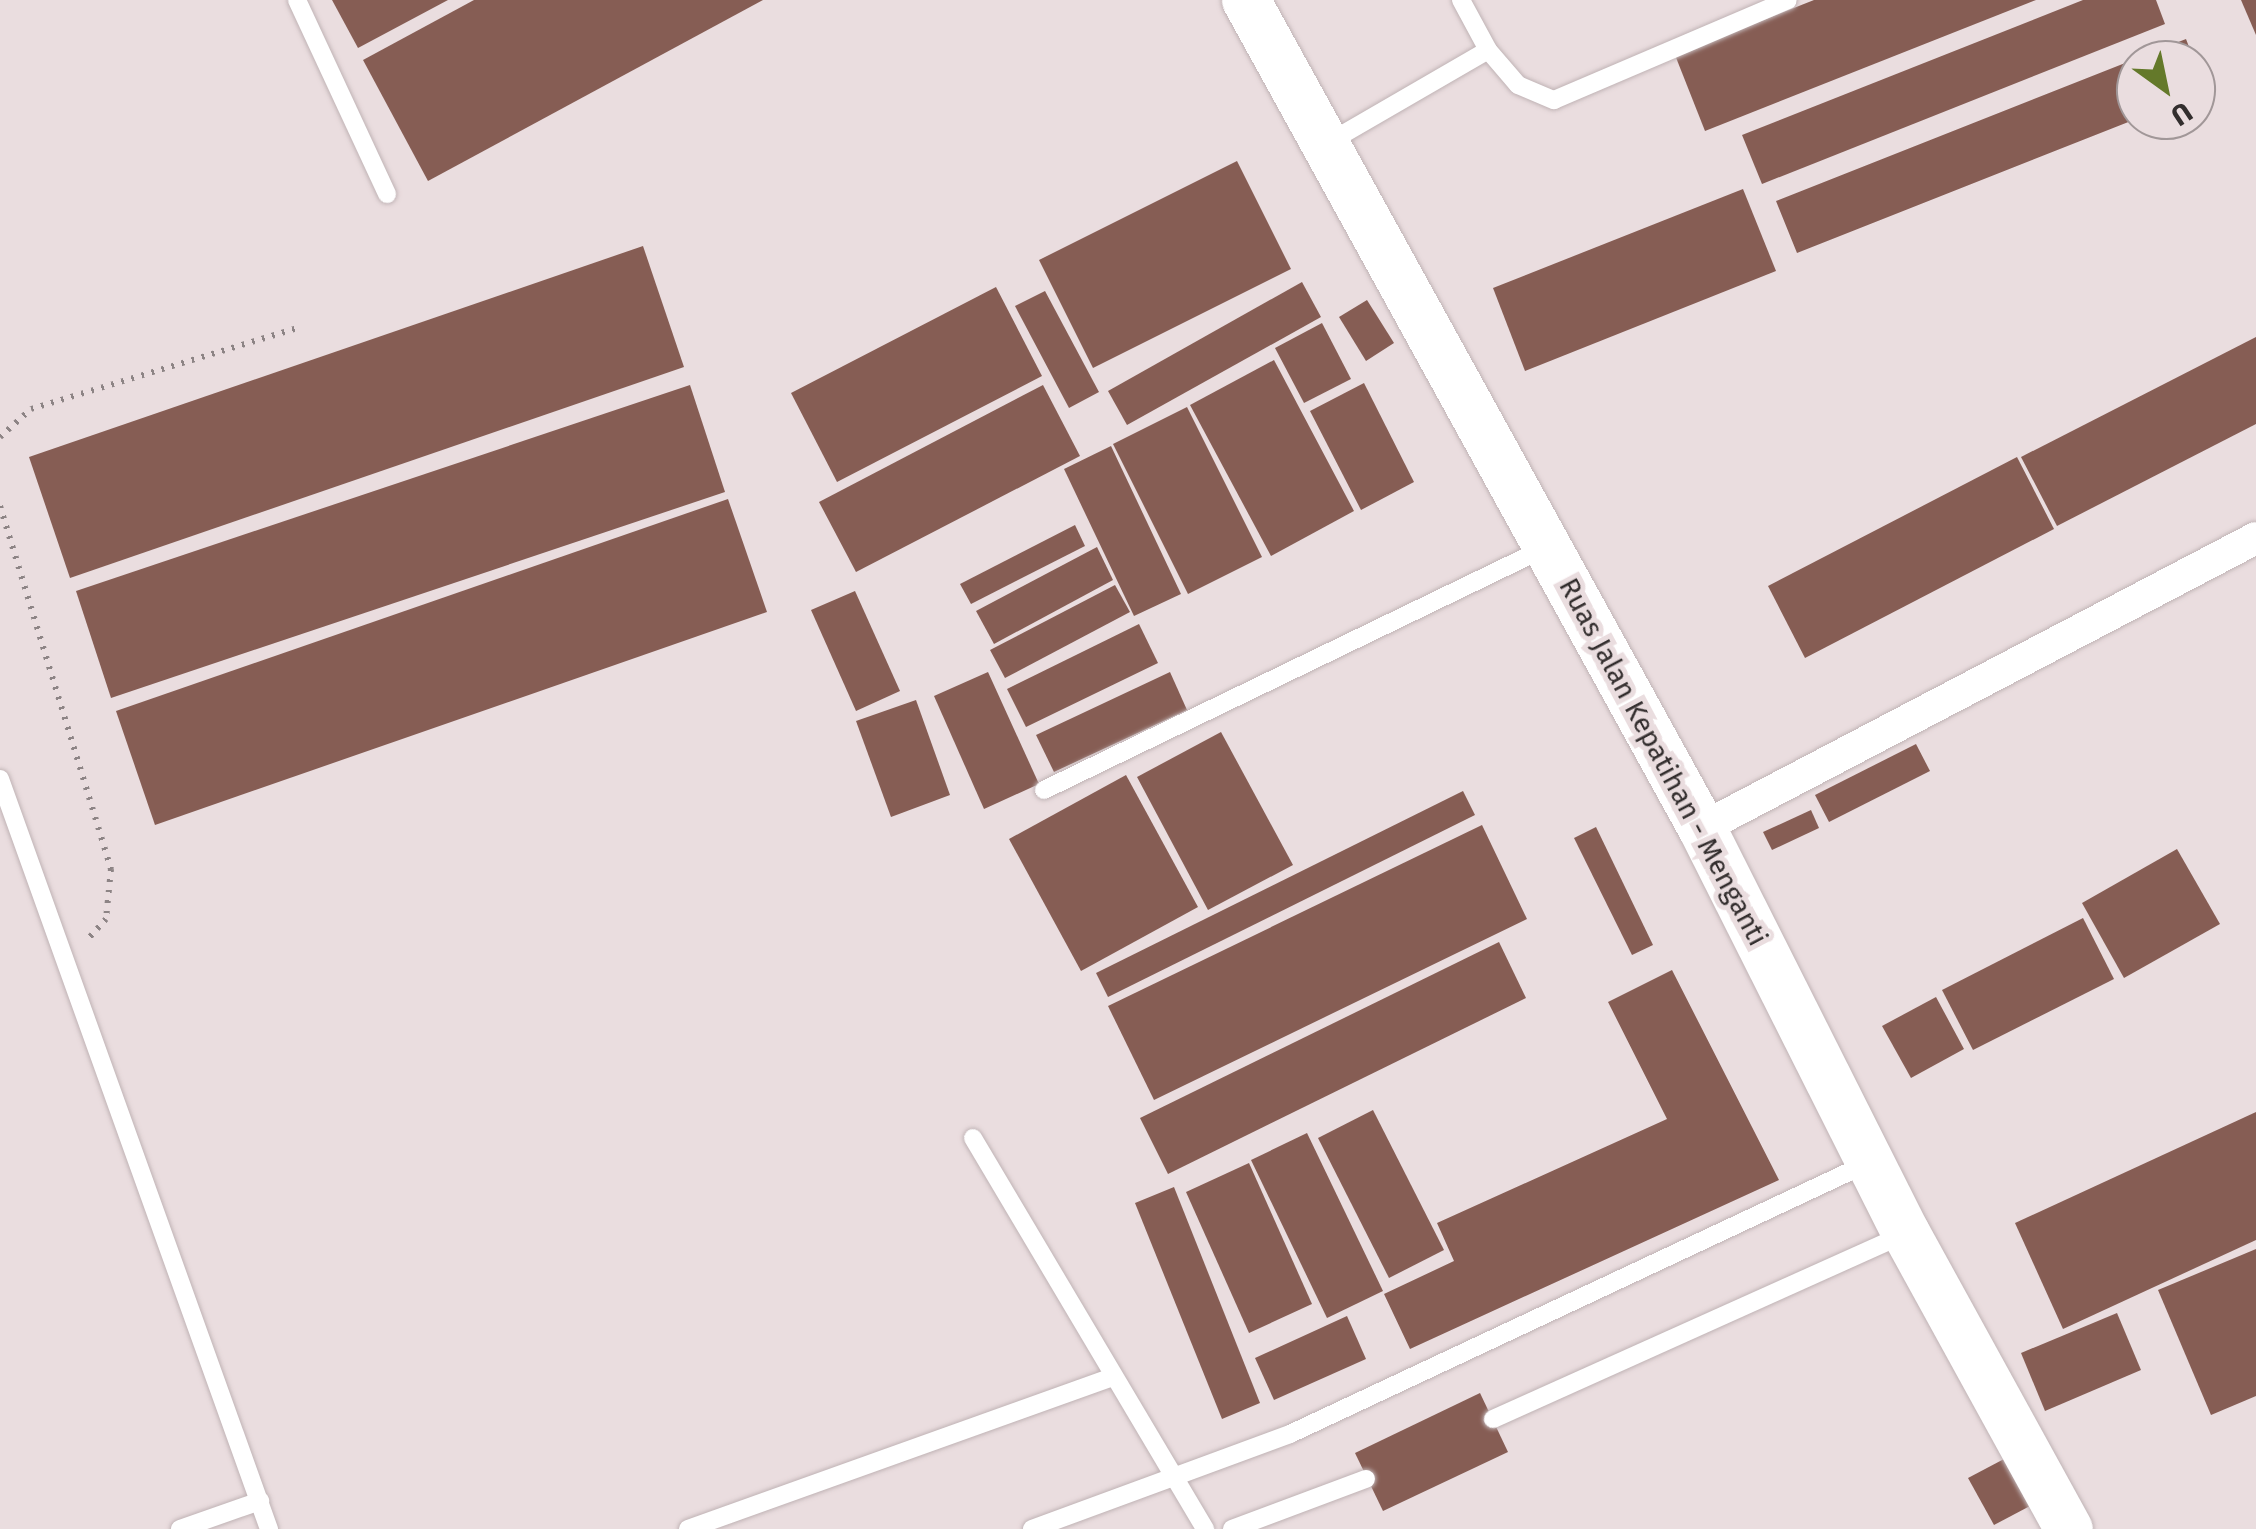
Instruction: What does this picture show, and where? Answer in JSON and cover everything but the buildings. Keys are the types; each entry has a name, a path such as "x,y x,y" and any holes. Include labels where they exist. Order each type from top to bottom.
{"main road":[{"name":"Ruas Jalan Kepatihan - Menganti","path":"1246,0 1702,828 1906,1233 2069,1529"}],"street":[{"path":"1702,828 2256,538"}],"lane":[{"path":"297,0 387,194"},
{"path":"1461,0 1488,50 1518,85 1554,100 1788,0"},
{"path":"1326,145 1488,50"},
{"path":"1044,790 1547,546"},
{"path":"0,779 269,1529"},
{"path":"973,1138 1205,1529"},
{"path":"1032,1529 1290,1434 1873,1161"},
{"path":"1493,1420 1906,1233"},
{"path":"688,1529 1113,1377"},
{"path":"1232,1529 1366,1479"},
{"path":"180,1529 260,1501"}],"path":[{"path":"0,438 31,409 298,328"},
{"path":"0,506 111,869 106,919 68,961"}]}
